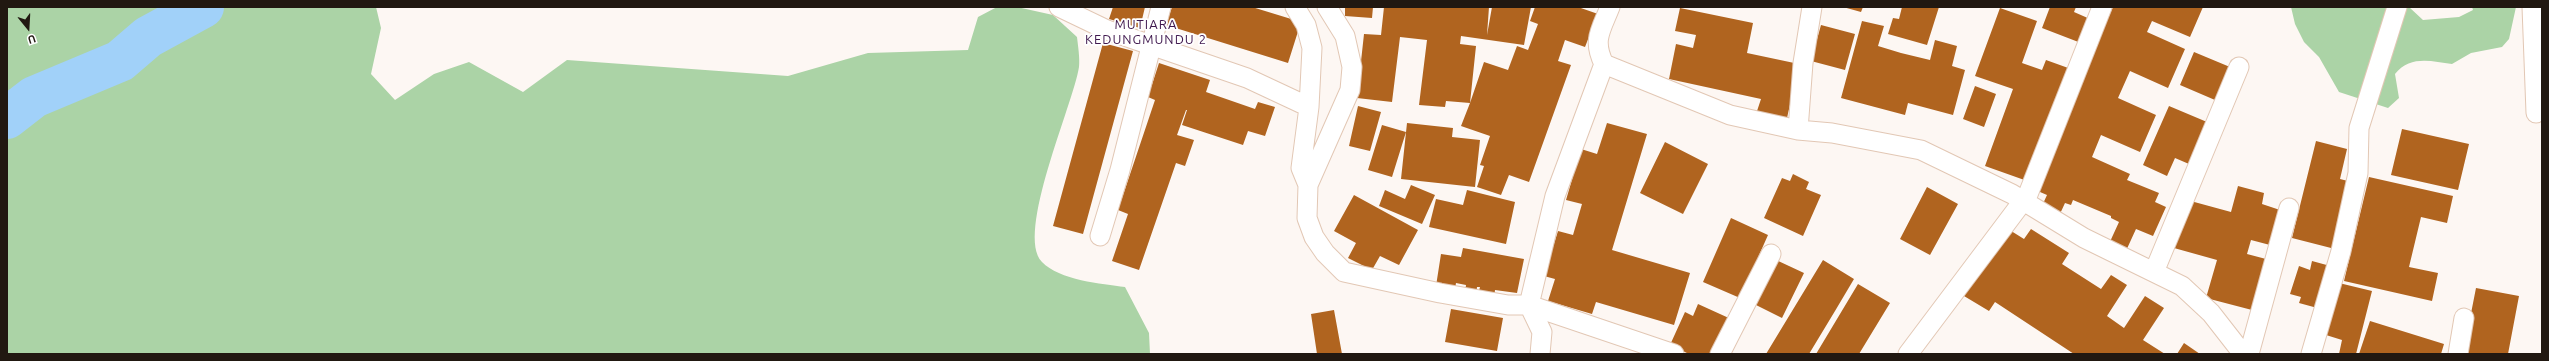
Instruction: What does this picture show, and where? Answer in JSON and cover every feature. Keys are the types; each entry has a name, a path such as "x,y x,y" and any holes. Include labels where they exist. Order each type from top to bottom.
{"street":[{"path":"1059,7 1107,30 1151,43 1218,70 1247,78 1309,107"},
{"path":"1100,236 1120,170 1161,7"},
{"path":"1295,7 1306,25 1312,48 1309,107 1301,168 1308,185"},
{"path":"1327,7 1345,36 1352,67 1350,90 1308,185 1307,218 1314,237 1325,254 1344,272 1508,305 1528,305 1674,354"},
{"path":"1610,7 1597,42 1597,50 1604,64 1730,115 1798,130 1832,133 1921,150 2024,201 2084,238 2182,286 2205,307 2243,354"},
{"path":"1798,130 1804,48 1812,7"},
{"path":"1908,354 2024,201 2102,7"},
{"path":"2311,354 2344,237 2358,173 2359,128 2397,7"},
{"path":"2532,7 2536,113"},
{"path":"1540,354 1542,332 1528,305 1555,196 1604,64"},
{"path":"2154,272 2239,66"},
{"path":"2249,354 2289,208"},
{"path":"1720,354 1771,254"},
{"path":"2458,354 2464,318"}],"green space":[{"path":"7,7 376,7 381,28 371,74 395,100 434,74 469,62 523,92 567,60 788,76 868,53 968,50 978,17 997,7 1017,7 1053,15 1077,37 1079,67 1075,85 1048,168 1040,198 1036,225 1036,247 1042,262 1059,273 1081,280 1125,287 1149,333 1150,354 7,354"},
{"path":"2291,7 2409,7 2423,20 2459,17 2473,10 2472,7 2516,7 2509,39 2502,47 2471,53 2452,64 2421,61 2407,64 2401,68 2395,74 2399,98 2388,108 2339,92 2319,57 2304,42 2295,24"}],"building":[{"path":"1113,7 1145,7 1140,28 1109,19"},
{"path":"1172,7 1252,7 1301,22 1288,63 1166,25"},
{"path":"1345,7 1373,7 1372,18 1345,16"},
{"path":"1384,7 1489,7 1487,35 1492,7 1531,7 1524,45 1461,36 1460,44 1476,46 1470,103 1446,101 1445,107 1419,105 1427,40 1400,37 1392,102 1357,98 1364,34 1381,35"},
{"path":"1535,7 1578,7 1598,14 1585,47 1565,40 1558,61 1571,65 1529,182 1509,175 1501,195 1477,187 1484,166 1480,165 1490,136 1461,126 1484,62 1508,70 1517,46 1528,50 1538,24 1530,21"},
{"path":"1843,7 1863,7 1861,12"},
{"path":"1902,7 1939,7 1927,45 1888,34 1893,18 1899,19"},
{"path":"2050,7 2076,7 2074,12 2090,19 2081,43 2042,28"},
{"path":"2113,7 2203,7 2190,37 2152,21 2147,32 2185,49 2168,88 2130,71 2118,98 2156,115 2140,152 2101,135 2092,157 2130,174 2127,180 2159,193 2155,202 2166,207 2153,236 2136,229 2125,253 2108,246 2119,222 2111,218 2111,216 2073,200 2071,205 2065,203 2059,216 2041,208 2047,195 2033,189"},
{"path":"1680,8 1753,23 1747,53 1799,64 1787,118 1757,111 1761,99 1669,79 1676,44 1693,48 1696,35 1675,31"},
{"path":"2000,8 2037,21 2022,63 2042,70 2046,60 2071,69 2030,182 1985,166 2013,89 1975,76"},
{"path":"1862,21 1884,26 1878,46 1901,53 1930,60 1935,40 1957,46 1952,66 1965,70 1953,115 1908,103 1905,115 1841,98"},
{"path":"1821,25 1855,34 1845,70 1811,61"},
{"path":"1103,43 1133,51 1083,234 1053,226"},
{"path":"2194,52 2230,67 2215,100 2180,85"},
{"path":"1159,63 1210,80 1206,92 1255,109 1258,102 1275,107 1265,136 1248,131 1243,145 1182,125 1186,110 1177,135 1194,140 1185,166 1176,163 1139,270 1112,261 1128,214 1118,210 1155,100 1148,97"},
{"path":"1975,86 1996,94 1984,127 1963,119"},
{"path":"1358,106 1381,112 1370,151 1349,146"},
{"path":"2169,106 2207,122 2189,164 2175,158 2167,176 2143,165"},
{"path":"1407,123 1453,128 1452,137 1480,140 1475,187 1401,179"},
{"path":"1607,123 1647,134 1612,250 1690,273 1674,325 1596,302 1592,314 1548,301 1555,279 1544,276 1558,231 1573,235 1582,204 1566,200 1581,149 1597,154"},
{"path":"1382,125 1406,132 1392,177 1368,170"},
{"path":"2402,129 2469,144 2458,190 2391,175"},
{"path":"2316,141 2347,149 2340,179 2352,182 2335,249 2292,238"},
{"path":"1665,142 1708,164 1683,214 1640,193"},
{"path":"1793,174 1809,182 1806,189 1821,195 1803,236 1764,218 1782,178 1790,181"},
{"path":"2369,177 2453,196 2447,223 2421,217 2409,267 2438,273 2432,301 2344,281"},
{"path":"1411,185 1435,195 1422,224 1379,206 1385,190 1405,199"},
{"path":"2238,186 2264,193 2262,204 2280,210 2270,245 2251,240 2247,254 2266,259 2252,310 2206,298 2217,260 2174,248 2187,200 2231,212"},
{"path":"1927,187 1958,204 1930,255 1900,239"},
{"path":"1467,190 1515,202 1506,244 1429,227 1436,199 1463,205"},
{"path":"1354,195 1418,230 1399,265 1380,256 1372,270 1348,258 1356,243 1334,231"},
{"path":"1731,218 1768,235 1740,298 1703,282"},
{"path":"2008,229 2024,239 2031,229 2069,253 2062,264 2101,289 2111,275 2127,285 2107,316 2124,328 2145,296 2164,308 2143,340 2165,354 2074,354 1995,302 1989,311 1964,296"},
{"path":"1463,248 1524,259 1517,293 1495,290 1494,298 1478,295 1480,287 1477,287 1476,295 1465,293 1466,285 1456,283 1455,289 1436,286 1441,254 1461,257"},
{"path":"1774,259 1804,273 1782,318 1752,303"},
{"path":"1823,260 1854,279 1809,354 1766,354"},
{"path":"2312,261 2334,267 2321,309 2299,303 2301,297 2290,294 2299,266 2310,270"},
{"path":"2339,283 2372,291 2356,354 2339,354 2342,340 2326,335"},
{"path":"1858,284 1890,303 1859,354 1816,354"},
{"path":"2476,288 2519,296 2508,354 2463,354"},
{"path":"1698,304 1731,319 1715,354 1689,354 1670,345 1685,312 1693,316"},
{"path":"1451,309 1503,318 1497,351 1445,342"},
{"path":"1334,310 1342,354 1317,354 1311,314"},
{"path":"2370,321 2444,344 2441,354 2359,354"},
{"path":"2184,343 2200,354 2177,354"}],"waterway":[{"path":"7,118 34,97 120,61 148,37 203,7"}],"district":[{"name":"MUTIARA KEDUNGMUNDU 2","path":"1146,32"}]}
